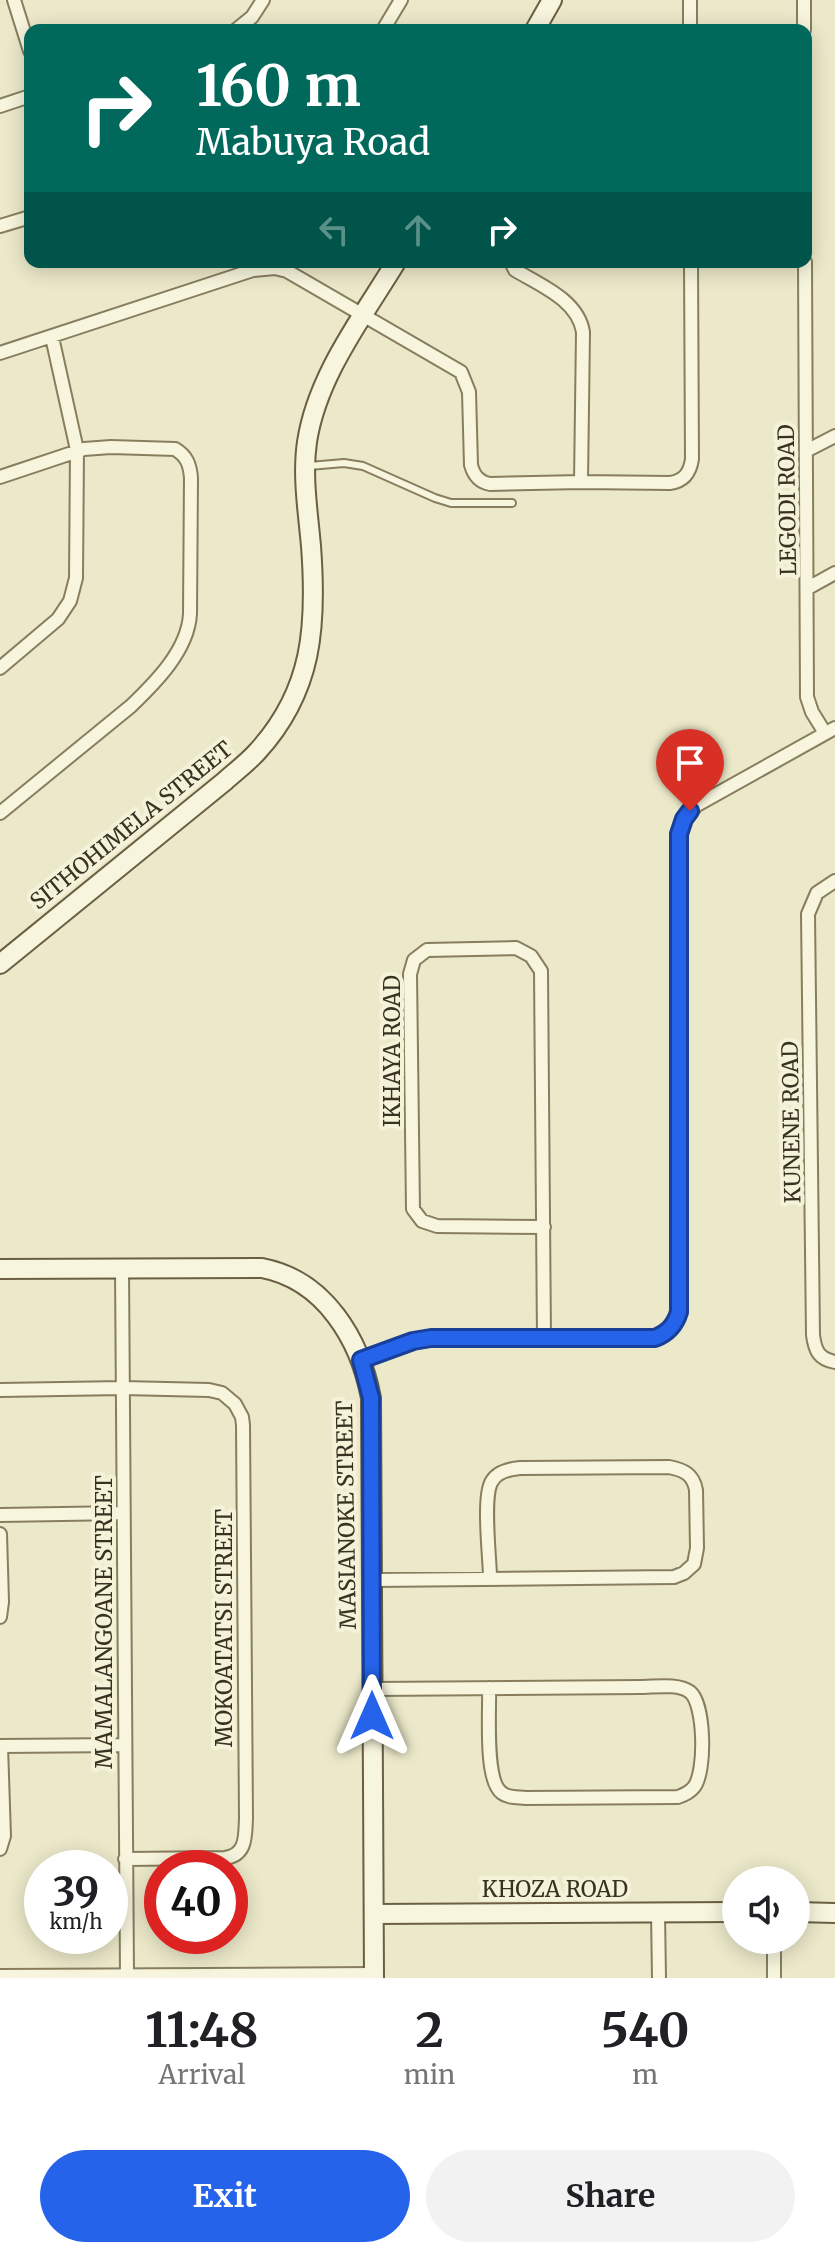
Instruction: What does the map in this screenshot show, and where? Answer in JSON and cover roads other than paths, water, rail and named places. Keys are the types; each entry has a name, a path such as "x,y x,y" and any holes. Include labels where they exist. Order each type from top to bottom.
{"street":[{"path":"14,0 24,32"},
{"path":"243,24 263,0"},
{"path":"387,24 401,0"},
{"path":"538,24 552,0"},
{"path":"690,0 690,24"},
{"path":"804,0 804,24"},
{"path":"0,106 24,98"},
{"path":"0,226 24,219"},
{"path":"0,353 266,268 287,271 461,372 469,392 471,465 482,482 670,483 681,480 691,469 691,268"},
{"name":"SITHOHIMELA STREET","path":"0,964 235,772 256,753 288,708 302,679 313,616 307,442 320,395 340,353 392,268"},
{"path":"514,268 564,301 580,321 583,332 581,482"},
{"name":"LEGODI ROAD","path":"805,268 807,697 812,712 830,731"},
{"path":"0,668 58,619 74,590 76,578 77,450 52,337"},
{"path":"806,451 835,436"},
{"path":"0,477 77,450 170,447 187,460 191,478 188,632 174,656 147,690 0,813"},
{"path":"808,588 835,573"},
{"path":"361,1360 413,1341 431,1338 655,1338 664,1335 676,1321 679,1312 681,826 697,805 830,731"},
{"name":"KUNENE ROAD","path":"835,881 817,893 808,914 813,1335 820,1356 835,1362"},
{"name":"IKHAYA ROAD","path":"544,1227 437,1226 422,1221 413,1209 410,974 414,960 427,950 516,948 528,952 542,977 544,1227 544,1338"},
{"name":"MAMALANGOANE STREET","path":"122,1268 125,1850"},
{"name":"MASIANOKE STREET","path":"0,1269 262,1268 288,1275 306,1286 344,1326 361,1360 371,1398 374,1976"},
{"name":"MOKOATATSI STREET","path":"0,1390 209,1390 222,1393 235,1404 242,1417 246,1818 243,1846 233,1857 128,1859"},
{"path":"372,1580 663,1578 684,1573 694,1564 697,1548 695,1482 686,1471 669,1467 520,1468 503,1472 490,1484 487,1498 490,1578"},
{"path":"0,1515 123,1513"},
{"path":"0,1534 0,1617"},
{"path":"372,1689 489,1688 576,1688 672,1687 690,1692 698,1705 701,1734 701,1766 694,1788 671,1797 526,1798 502,1793 491,1774 489,1688"},
{"path":"0,1849 4,1836 1,1746 125,1745"},
{"name":"KHOZA ROAD","path":"374,1914 722,1912"},
{"path":"810,1912 835,1913"},
{"path":"658,1913 659,1978"},
{"name":"MAMALANGOANE STREET","path":"127,1954 127,1975"},
{"path":"774,1954 774,1978"},
{"path":"0,1976 374,1976"}],"lane":[{"path":"306,467 344,463 363,466 451,503 512,503"}]}
